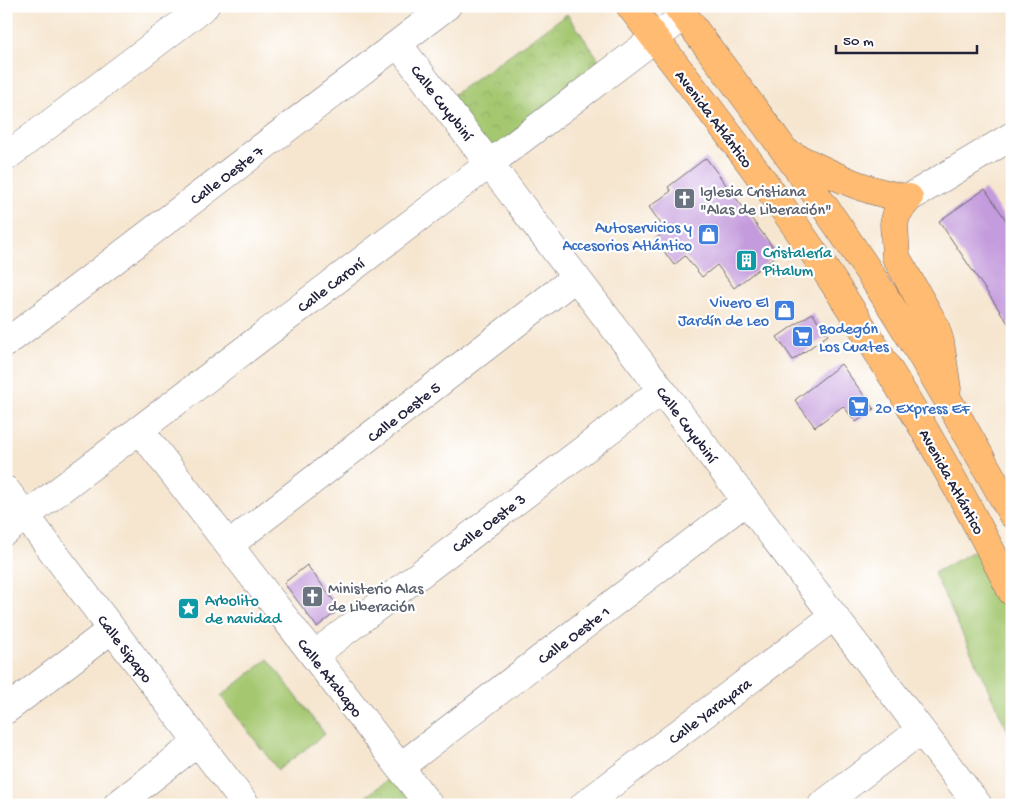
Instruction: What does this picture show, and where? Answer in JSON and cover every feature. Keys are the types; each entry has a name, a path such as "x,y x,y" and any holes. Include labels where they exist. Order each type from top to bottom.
{"main road":[{"name":"Avenida Atlántico","path":"630,6 781,206 857,319 950,473 1012,592"},
{"path":"680,11 786,153 863,262 949,402 1012,514"},
{"path":"786,153 873,191 889,196 910,198"},
{"path":"910,198 897,213 894,224 896,257 935,326 940,342 949,402"}],"street":[{"path":"6,157 205,6"},
{"name":"Calle Oeste 7","path":"6,343 447,6"},
{"name":"Calle Caroní","path":"16,524 655,39 680,11"},
{"name":"Calle Cuyubiní","path":"398,44 491,163 978,805"},
{"path":"910,198 1012,136"},
{"name":"Calle Oeste 5","path":"229,545 576,277"},
{"name":"Calle Oeste 3","path":"314,655 662,390"},
{"name":"Calle Atabapo","path":"140,430 429,805"},
{"name":"Calle Sipapo","path":"6,490 16,524 112,629 246,805"},
{"name":"Calle Oeste 1","path":"400,766 746,501"},
{"name":"Calle Yarayara","path":"584,805 834,616"},
{"path":"6,710 112,629"},
{"path":"822,805 921,730"},
{"path":"117,805 198,742"}],"green space":[{"path":"567,14 609,74 491,163 443,102"},
{"path":"987,543 1012,592 1012,740 934,573"},
{"path":"268,659 325,734 278,770 221,696"},
{"path":"393,776 417,805 355,805"}],"building":[{"path":"706,158 778,254 734,288 717,265 702,277 685,256 674,265 655,239 666,231 649,207 671,191 668,187"},
{"path":"985,189 1012,229 1012,329 939,221"},
{"name":"Bodegón Los Cuates","path":"812,313 828,335 793,360 777,337"},
{"path":"841,364 874,409 856,422 843,406 815,427 795,400"},
{"name":"Ministerio Alas de Liberación","path":"307,565 340,609 317,627 284,583"}],"place":[{"name":"Iglesia Cristiana \"Alas de Liberación\"","path":"684,199"},
{"name":"Autoservicios y Accesorios Atlántico","path":"708,235"},
{"name":"Cristalería Pitalum","path":"747,260"},
{"name":"Vivero El Jardín de Leo","path":"785,310"},
{"name":"Bodegón Los Cuates","path":"803,336"},
{"name":"20 Express EF","path":"859,407"},
{"name":"Ministerio Alas de Liberación","path":"312,596"},
{"name":"Arbolito de navidad","path":"189,608"}]}
